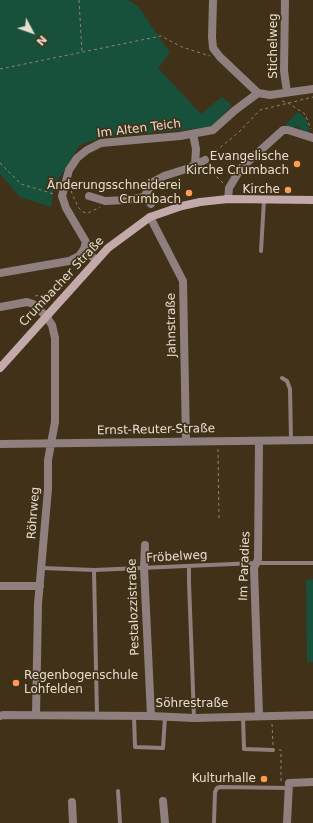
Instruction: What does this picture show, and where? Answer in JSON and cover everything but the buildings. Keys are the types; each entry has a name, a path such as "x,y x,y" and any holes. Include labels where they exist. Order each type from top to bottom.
{"main road":[{"name":"Crumbacher Straße","path":"0,368 96,260 121,237 150,217 188,205 228,199 313,200"}],"street":[{"path":"213,0 213,48 220,57 258,93 270,95 313,89"},
{"name":"Stichelweg","path":"285,0 284,71 287,92"},
{"name":"Im Alten Teich","path":"62,196 69,170 77,158 87,150 101,143 193,134 213,130 234,111 258,93"},
{"path":"228,199 229,188 241,168 283,130 288,130 313,138"},
{"path":"193,134 196,149 195,165"},
{"path":"89,196 105,201 127,200 144,197 153,182 164,176 209,161"},
{"path":"62,196 66,208 85,246 96,260"},
{"path":"144,197 151,204"},
{"name":"Jahnstraße","path":"150,217 183,281 186,441"},
{"path":"0,273 69,261 79,256 85,246"},
{"path":"0,307 27,302 33,304 46,316"},
{"name":"Röhrweg","path":"36,715 38,604 48,489 48,460 55,422 55,338 52,325 46,316"},
{"name":"Ernst-Reuter-Straße","path":"0,444 313,440"},
{"name":"Im Paradies","path":"259,441 258,559 254,568 259,715"},
{"name":"Pestalozzistraße","path":"145,545 144,568 150,716"},
{"path":"0,586 40,586"},
{"name":"Söhrestraße","path":"0,716 165,716 194,718 259,715 313,715"},
{"path":"287,823 289,783 313,782"},
{"path":"163,801 165,823"},
{"path":"72,802 73,823"}],"lane":[{"path":"261,251 264,199"},
{"path":"282,378 288,381 290,389 291,440"},
{"name":"Fröbelweg","path":"42,568 94,570 313,563"},
{"path":"189,566 194,718"},
{"path":"94,570 97,716"},
{"path":"134,716 135,747 163,748 165,716"},
{"path":"244,716 244,749 273,750"},
{"path":"214,822 215,792 217,788 289,788"},
{"path":"118,791 120,823"}],"path":[{"path":"79,0 82,52"},
{"path":"0,69 161,36 182,47 205,55 220,57"},
{"path":"229,188 216,176 209,161 211,155 239,132 260,110 313,97"},
{"path":"288,103 305,114 312,130 313,138"},
{"path":"0,162 2,166 21,184 62,196"},
{"path":"65,184 70,186 78,207 83,212 88,213 94,211 105,201"},
{"path":"85,246 108,248"},
{"path":"27,302 32,297 59,292 64,296"},
{"path":"218,441 219,521"}],"green space":[{"path":"0,0 128,0 138,6 170,53 158,68 201,114 222,97 232,105 212,127 101,138 80,145 54,186 51,207 20,197 0,174"},
{"path":"298,112 308,123 309,134 302,132 303,130 295,126 294,129 285,125"},
{"path":"313,579 313,662 307,662 306,580"}],"place":[{"name":"Evangelische Kirche Crumbach","path":"297,164"},
{"name":"Kirche","path":"288,190"},
{"name":"Änderungsschneiderei Crumbach","path":"189,193"},
{"name":"Regenbogenschule Lohfelden","path":"16,683"},
{"name":"Kulturhalle","path":"264,779"}]}
